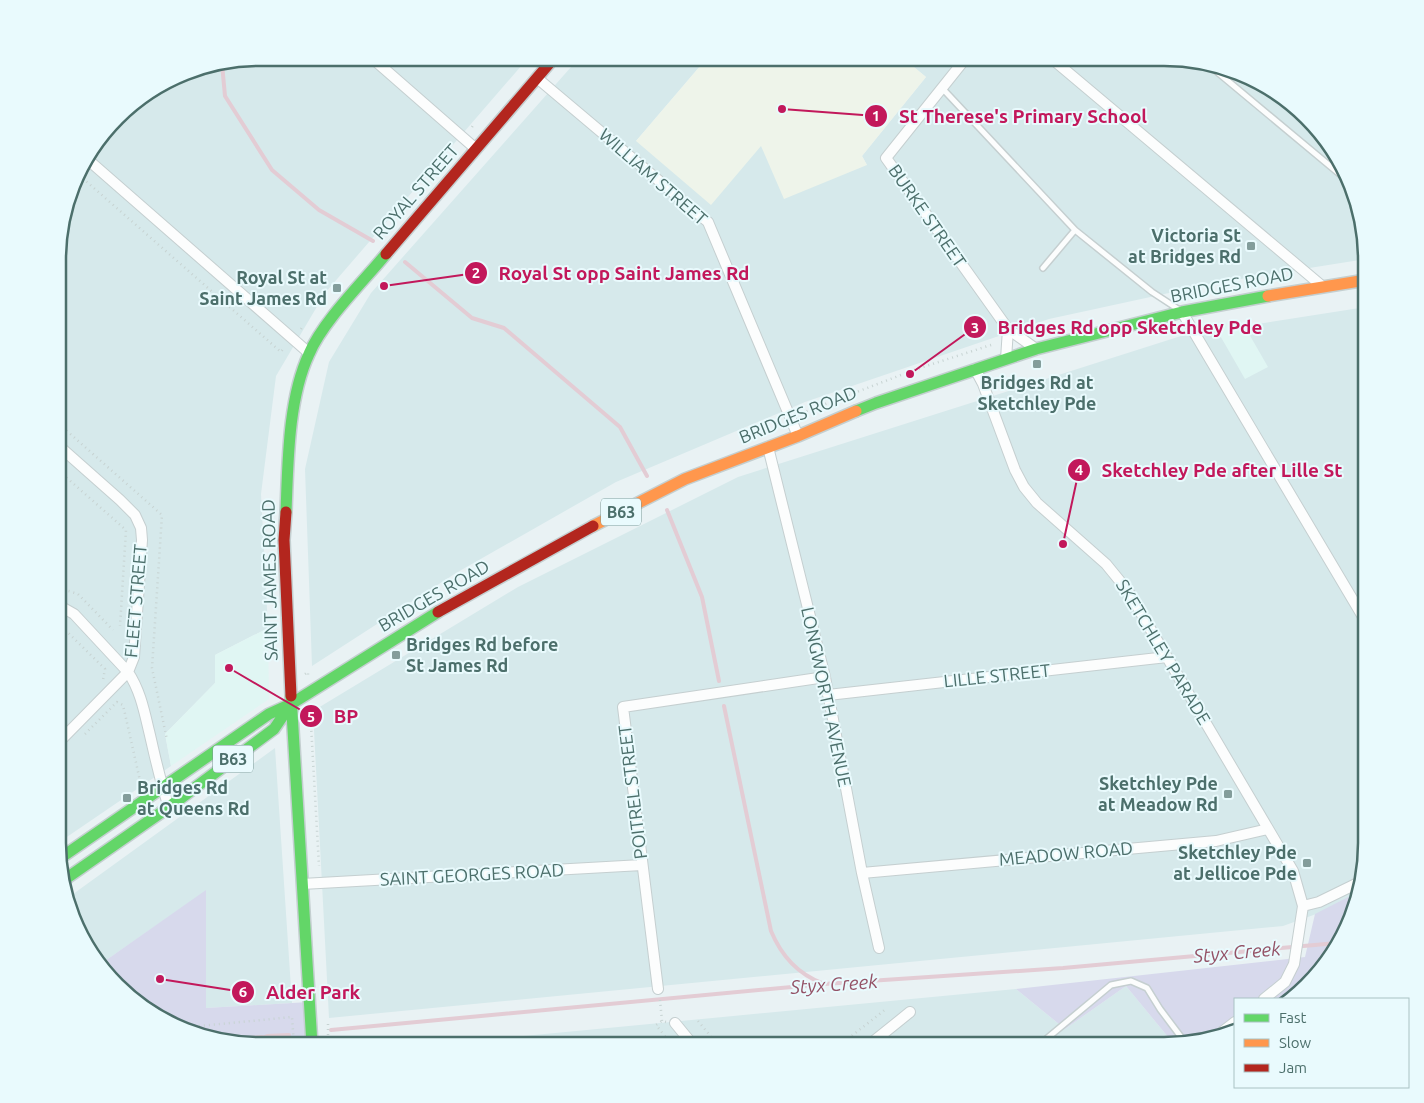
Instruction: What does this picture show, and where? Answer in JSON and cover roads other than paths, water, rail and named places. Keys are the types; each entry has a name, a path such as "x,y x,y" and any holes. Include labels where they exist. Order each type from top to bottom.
{"main road":[{"name":"ROYAL STREET","path":"309,353 328,323 342,306 547,66"},
{"name":"BRIDGES ROAD","path":"67,853 269,714 291,704 440,610 591,527 685,479 798,436 876,403 1036,349 1182,312 1358,281"},
{"name":"SAINT JAMES ROAD","path":"309,353 294,405 290,436 284,518 284,566 312,1037"},
{"name":"BRIDGES ROAD","path":"69,876 169,807 274,729 291,704"}],"street":[{"path":"381,66 476,149"},
{"name":"BURKE STREET","path":"960,66 886,158 1008,329 1036,349"},
{"path":"1061,66 1322,286"},
{"name":"WILLIAM STREET","path":"537,78 708,222 798,436"},
{"path":"92,163 309,353"},
{"path":"1182,312 1358,609"},
{"path":"1006,358 1008,329"},
{"name":"SKETCHLEY PARADE","path":"975,369 1015,470 1024,487 1037,503 1091,550 1128,591 1293,871 1303,906 1294,964 1285,982 1265,998"},
{"name":"LONGWORTH AVENUE","path":"768,447 825,677 862,873 879,948"},
{"name":"FLEET STREET","path":"66,452 120,500 135,515 142,528 134,657 128,672"},
{"path":"66,610 74,614 135,682 141,698 162,787 169,807"},
{"name":"LILLE STREET","path":"828,695 1167,657"},
{"path":"66,734 128,672"},
{"name":"POITREL STREET","path":"658,989 623,707 825,677"},
{"name":"MEADOW ROAD","path":"862,873 1216,840 1268,829"},
{"name":"SAINT GEORGES ROAD","path":"302,884 642,865"},
{"path":"1303,906 1318,902 1353,885"},
{"path":"879,1037 910,1012"},
{"path":"674,1023 686,1037"}],"lane":[{"path":"1221,75 1336,171"},
{"path":"942,88 1075,230 1152,292 1182,312"},
{"path":"1043,268 1075,230"},
{"path":"1050,1037 1111,986 1131,981 1147,988 1180,1036"}],"waterway":[{"path":"223,70 225,96 272,170 319,210 373,241"},
{"path":"405,262 472,318 504,328 620,427 647,476"},
{"path":"667,510 702,597 719,681"},
{"path":"724,706 771,931 791,963 805,974 822,983"},
{"name":"Styx Creek","path":"331,1030 824,984 1063,968 1329,944"},
{"name":"Styx Creek","path":"265,1037 289,1035"}],"place":[{"name":"St Therese's Primary School","path":"782,109"},
{"name":"Victoria St at Bridges Rd","path":"1251,246"},
{"name":"Royal St opp Saint James Rd","path":"384,286"},
{"name":"Royal St at Saint James Rd","path":"337,288"},
{"name":"Bridges Rd at Sketchley Pde","path":"1037,364"},
{"name":"Bridges Rd opp Sketchley Pde","path":"910,374"},
{"name":"Sketchley Pde after Lille St","path":"1063,544"},
{"name":"Bridges Rd before St James Rd","path":"396,655"},
{"name":"BP","path":"229,668"},
{"name":"Sketchley Pde at Meadow Rd","path":"1228,794"},
{"name":"Bridges Rd at Queens Rd","path":"127,798"},
{"name":"Sketchley Pde at Jellicoe Pde","path":"1307,863"},
{"name":"Alder Park","path":"160,979"}]}
